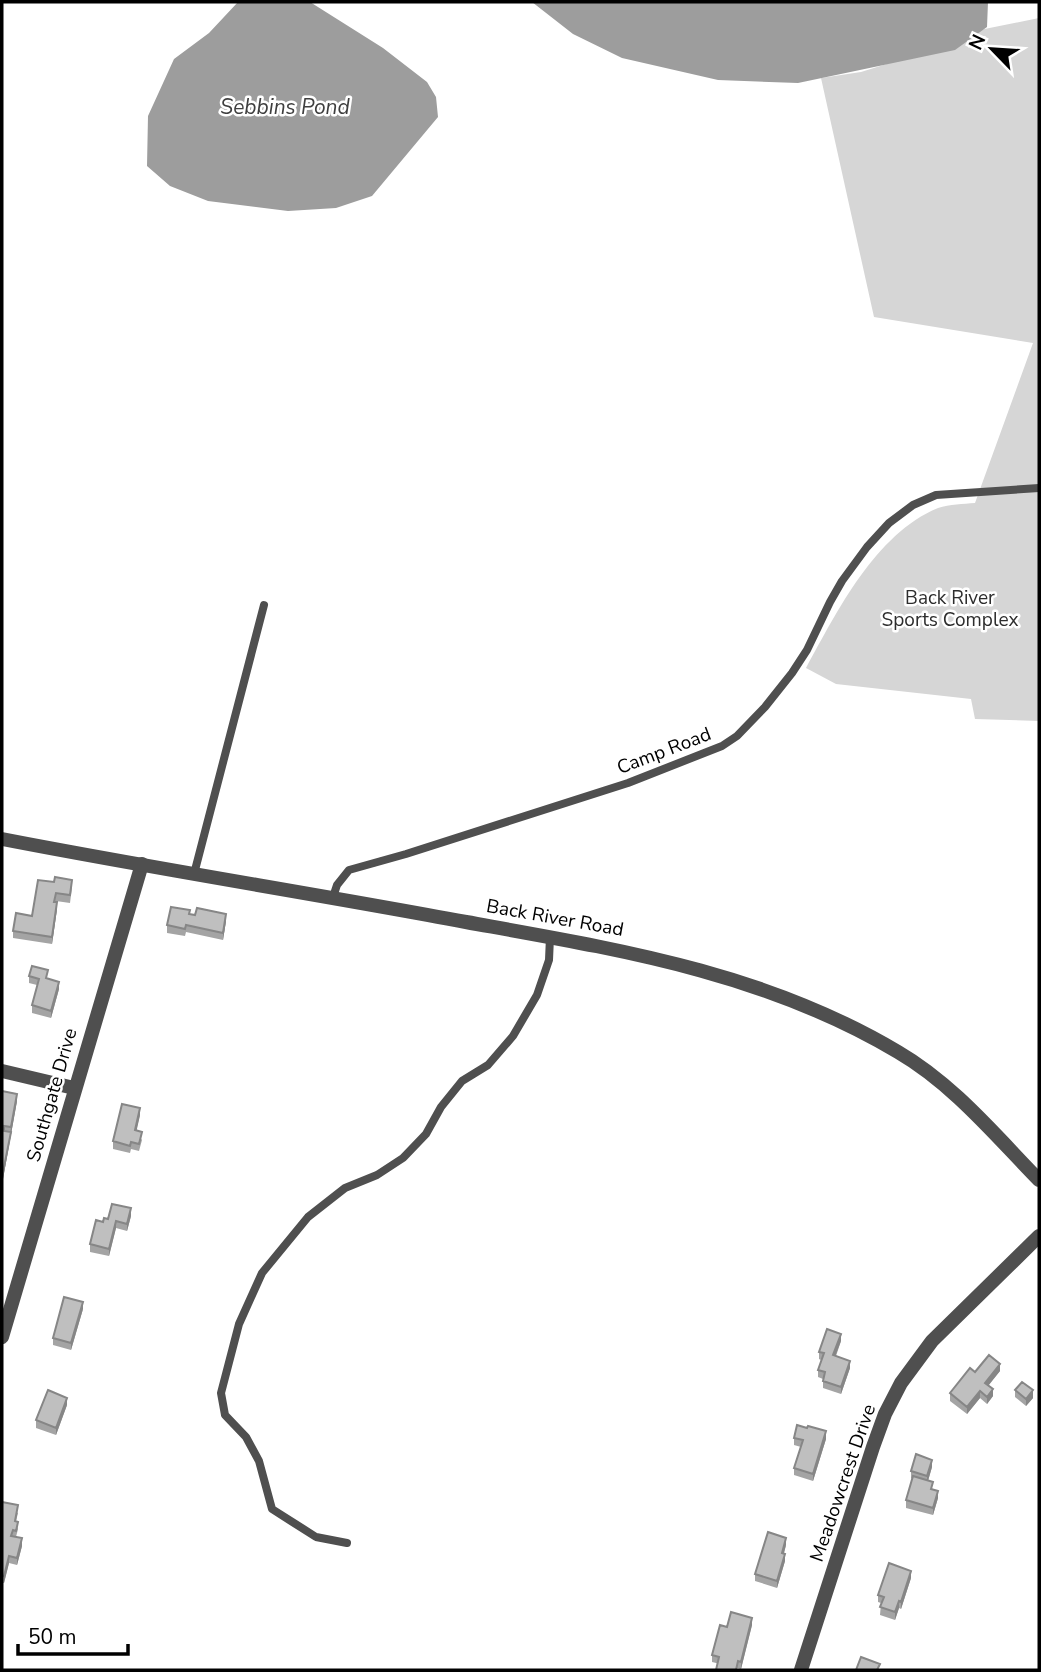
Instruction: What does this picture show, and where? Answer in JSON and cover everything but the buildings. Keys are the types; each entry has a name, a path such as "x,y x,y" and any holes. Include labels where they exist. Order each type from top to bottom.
{"street":[{"name":"Back River Road","path":"2,839 550,937 655,957 727,977 798,1003 877,1040 924,1069 951,1091 1039,1180"},
{"name":"Southgate Drive","path":"2,1337 142,864"},
{"path":"2,1071 74,1088"},
{"name":"Meadowcrest Drive","path":"801,1670 873,1447 901,1383 932,1341 1039,1236"}],"lane":[{"name":"Camp Road","path":"333,897 337,885 349,870 628,783 722,746 737,736 765,707 792,673 807,650 842,581 889,523 914,505 936,495 1039,488"},
{"path":"194,874 264,604"},
{"path":"347,1543 316,1537 272,1510 259,1461 246,1437 225,1415 221,1393 239,1324 262,1273 308,1217 345,1188 377,1175 402,1158 426,1133 441,1107 462,1081 488,1065 513,1037 537,995 549,961 550,937"}],"green space":[{"name":"Back River Sports Complex","path":"1039,18 1039,721 975,719 971,699 836,684 806,668 860,577 895,536 938,508 975,503 1033,343 874,317 821,78 861,72 893,62 945,37"}],"water":[{"name":"Sebbins Pond","path":"238,2 310,2 383,48 427,82 436,97 438,117 372,196 336,208 288,211 208,201 170,186 147,166 148,116 174,59 209,33"},
{"path":"532,2 988,2 987,27 955,50 798,83 718,80 622,58 573,34"}]}
